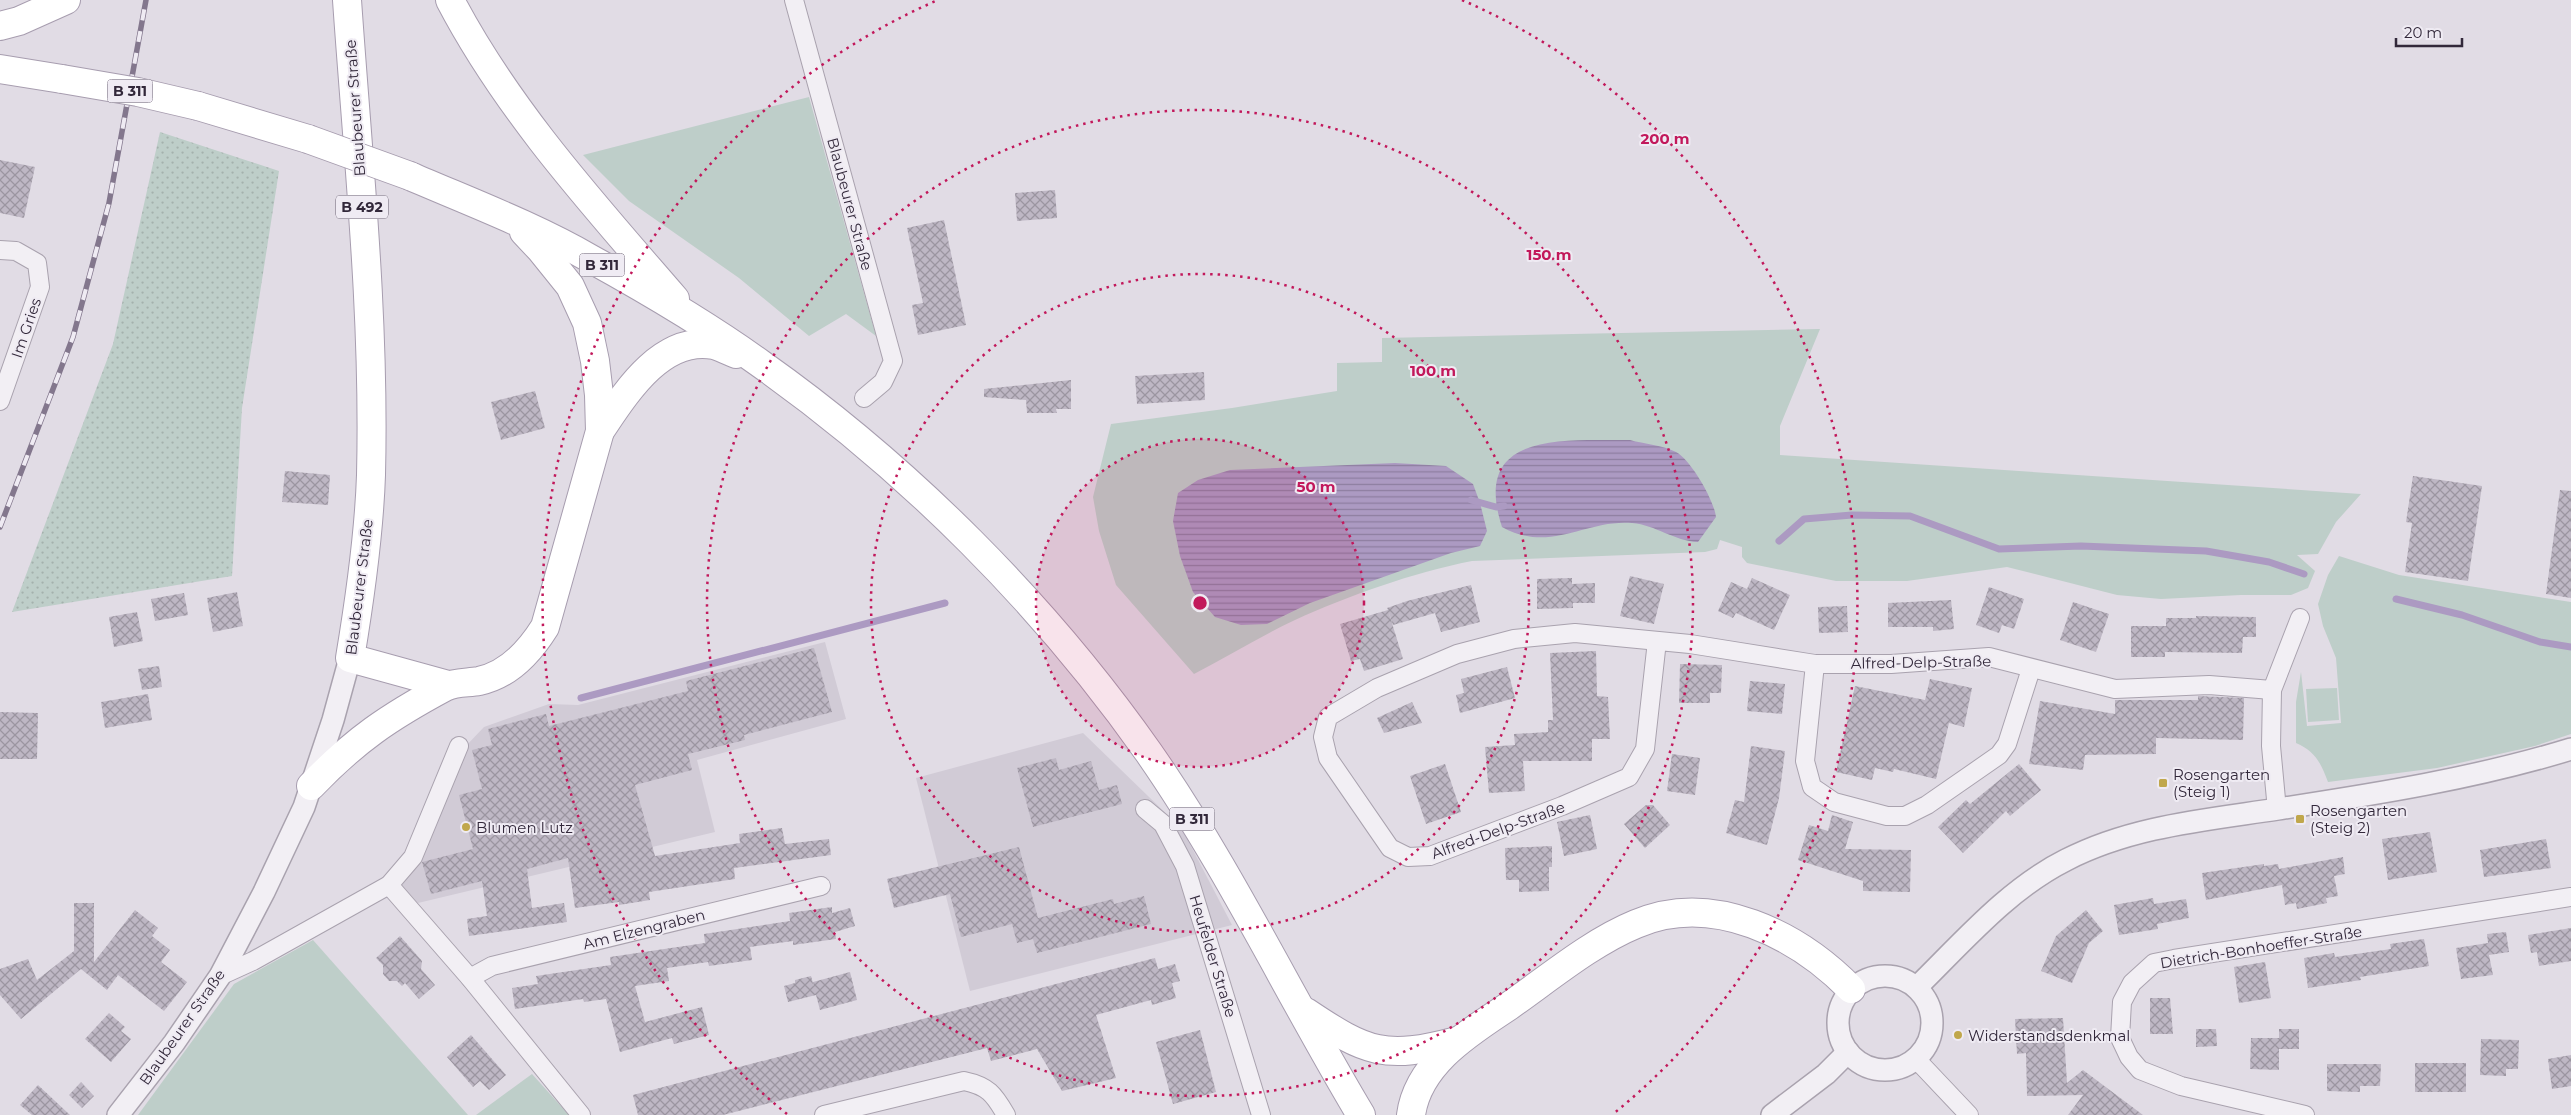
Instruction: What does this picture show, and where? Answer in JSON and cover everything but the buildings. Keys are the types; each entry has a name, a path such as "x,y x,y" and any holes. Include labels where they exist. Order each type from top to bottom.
{"main road":[{"path":"0,26 19,21 66,0"},
{"name":"Blaubeurer Straße","path":"347,0 368,285 371,465 362,586 350,658"},
{"path":"450,0 462,24 517,109 594,205 691,318"},
{"name":"B 311","path":"0,69 138,92 198,106 308,139 410,176 510,219 589,257 691,318 761,363 830,415 908,483 988,560 1062,641 1148,751 1205,838 1361,1115"},
{"path":"311,786 362,737 386,719 448,685 481,680 512,666 532,648 545,627 600,431 596,362 587,324 570,286 541,250 510,219"},
{"path":"600,431 638,378 662,356 687,347 713,345 761,363"},
{"path":"350,658 448,685"},
{"path":"1411,1115 1412,1104 1431,1070 1457,1041 1604,941 1637,923 1672,914 1710,914 1750,922 1794,942 1831,968 1851,989"},
{"path":"1303,1010 1347,1039 1384,1052 1418,1051 1457,1041"}],"street":[{"name":"Blaubeurer Straße","path":"794,0 893,362 883,382 864,398"},
{"name":"Im Gries","path":"0,250 16,251 37,263 40,287 0,401"},
{"path":"2276,810 2271,746 2272,690 2300,618"},
{"name":"Alfred-Delp-Straße","path":"1657,641 1645,749 1628,777 1562,806 1430,856 1408,857 1390,848 1328,758 1323,737 1328,717 1377,688 1457,654 1514,639 1575,633 1657,641 1815,664 1891,664 1988,658 2115,689 2209,685 2272,690"},
{"name":"Blaubeurer Straße","path":"118,1115 174,1043 220,976 264,892 304,807 350,658"},
{"path":"1815,664 1805,761 1812,787 1834,802 1887,816 1905,816 1927,805 2000,755 2007,744 2031,669"},
{"path":"220,976 253,961 389,885 413,857 459,746"},
{"path":"1917,987 1977,927 2024,885 2066,860 2100,845 2147,830 2361,796 2529,762 2571,749"},
{"name":"Heufelder Straße","path":"1145,809 1164,824 1185,866 1260,1115"},
{"path":"389,885 470,978 581,1115"},
{"name":"Am Elzengraben","path":"470,978 492,966 821,886"},
{"name":"Dietrich-Bonhoeffer-Straße","path":"2305,1115 2181,1086 2140,1070 2130,1057 2120,1038 2122,1002 2132,983 2154,963 2174,959 2571,897"},
{"path":"1884,975 1907,980 1917,987 1928,1003 1933,1020 1930,1039 1916,1059 1899,1068 1880,1070 1861,1064 1848,1052 1841,1040 1838,1020 1843,1000 1851,989 1860,982 1884,975"},
{"path":"1772,1115 1826,1074 1848,1052"},
{"path":"1916,1059 1969,1115"},
{"path":"824,1115 964,1081 982,1085 996,1098 1006,1115"}],"shaded area":[{"path":"809,97 876,336 846,314 809,336 739,278 629,201 583,155"},
{"path":"160,132 279,171 242,408 232,576 12,612 113,344"},
{"path":"1820,329 1780,426 1780,455 2361,494 2336,522 2318,554 2297,555 2315,571 2308,588 2291,595 2241,595 2161,599 2117,595 2007,567 1907,581 1836,581 1747,563 1742,557 1742,547 1720,540 1717,549 1705,552 1472,561 1449,566 1382,586 1316,611 1295,620 1194,674 1116,585 1099,531 1093,497 1111,424 1232,408 1337,391 1337,363 1382,362 1382,338"},
{"path":"1630,440 1659,446 1676,452 1682,456 1701,481 1711,501 1716,517 1698,542 1681,539 1641,524 1632,523 1615,523 1552,537 1520,534 1502,527 1496,495 1500,472 1512,457 1530,447 1553,442"},
{"path":"1395,463 1446,466 1473,484 1487,531 1480,546 1451,553 1310,603 1267,624 1241,625 1215,617 1193,592 1180,556 1173,521 1178,493 1198,480 1230,470"},
{"path":"2339,556 2399,575 2571,602 2571,734 2535,746 2437,768 2328,782 2323,769 2313,754 2296,743 2296,702 2301,672 2307,726 2341,723 2336,658 2323,626 2318,604 2328,575"},
{"path":"825,642 846,719 697,760 715,832 418,903 402,886 415,862 464,748 484,727 549,704 578,705"},
{"path":"2337,688 2339,720 2308,722 2306,689"},
{"path":"1083,733 1182,829 1232,925 970,991 916,778"},
{"path":"313,940 468,1115 138,1115 234,984"},
{"path":"532,1074 569,1115 476,1115"}],"waterway":[{"path":"1471,500 1496,507 1504,506"},
{"path":"1779,541 1804,519 1852,515 1910,516 1999,549 2081,546 2206,551 2269,562 2304,574"},
{"path":"2396,599 2462,615 2540,642 2571,647"},
{"path":"581,698 945,603"}],"railway":[{"path":"0,527 73,337 109,203 146,0"}],"place":[{"name":"Rosengarten (Steig 1)","path":"2163,783"},
{"name":"Rosengarten (Steig 2)","path":"2300,819"},
{"name":"Blumen Lutz","path":"466,827"},
{"name":"Widerstandsdenkmal","path":"1958,1035"}]}
